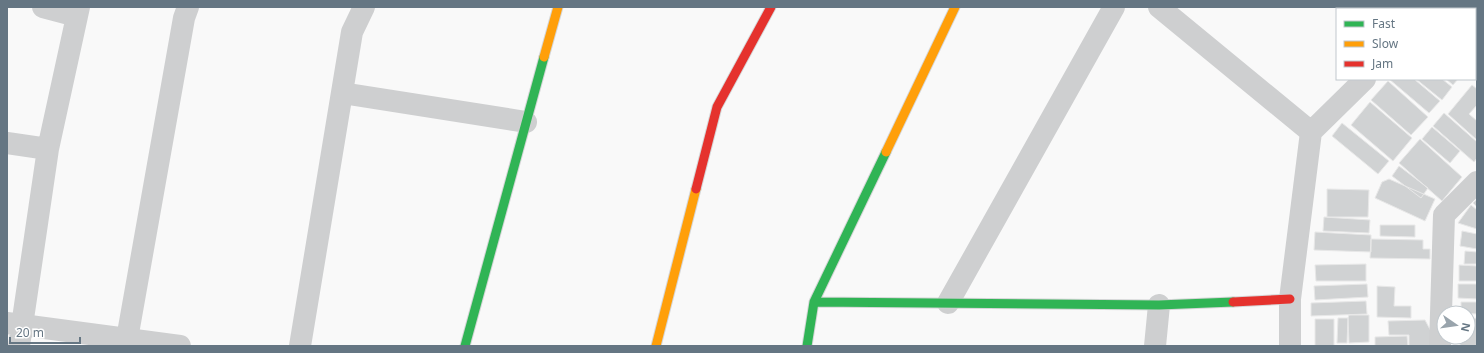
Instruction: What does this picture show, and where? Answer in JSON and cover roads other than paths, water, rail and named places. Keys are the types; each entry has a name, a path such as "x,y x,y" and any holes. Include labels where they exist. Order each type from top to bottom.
{"street":[{"path":"43,7 78,11 48,149 16,331 127,339 180,346"},
{"path":"127,339 184,18 188,7"},
{"path":"300,346 352,32 364,7"},
{"path":"465,346 558,7"},
{"path":"656,346 717,107 771,7"},
{"path":"807,346 814,302 955,7"},
{"path":"948,303 1114,7"},
{"path":"1159,7 1311,132"},
{"path":"1290,346 1290,299 1311,132 1364,80"},
{"path":"342,93 526,122"},
{"path":"7,143 48,149"},
{"path":"1440,346 1444,215 1477,182"},
{"path":"814,302 1159,304 1290,299"},
{"path":"1156,346 1159,304"}]}
